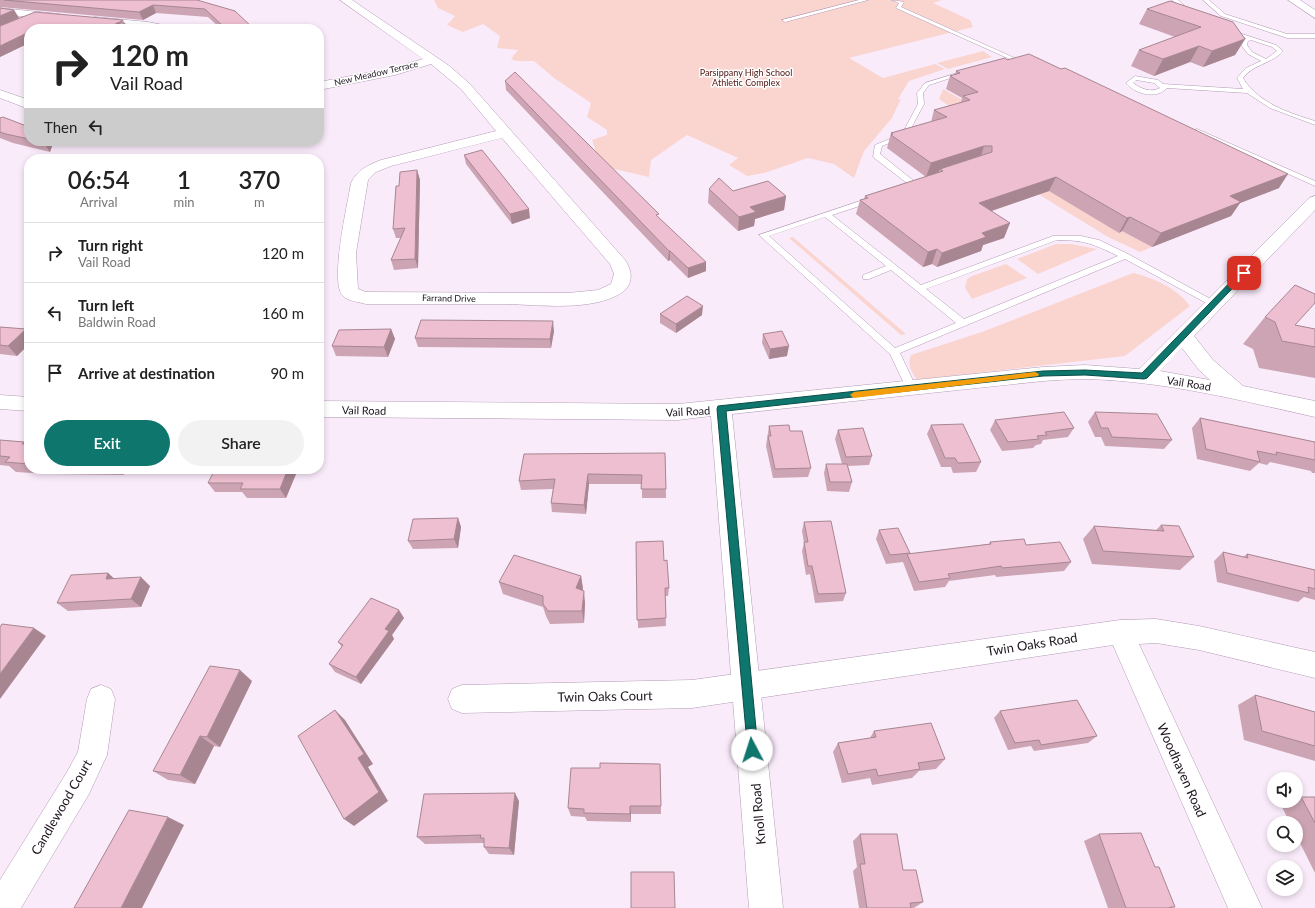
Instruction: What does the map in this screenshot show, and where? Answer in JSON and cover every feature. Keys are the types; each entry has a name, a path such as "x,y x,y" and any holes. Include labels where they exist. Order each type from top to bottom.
{"street":[{"name":"Farrand Drive","path":"345,0 432,60 465,86 605,248 620,268 622,274 621,280 617,286 601,296 568,299 366,298 356,296 349,292 346,279 359,183 365,174 386,163 505,133"},
{"path":"1293,0 1315,15"},
{"path":"0,11 68,18"},
{"path":"18,24 36,15"},
{"path":"84,19 137,24"},
{"name":"New Meadow Terrace","path":"324,85 394,71 432,60"},
{"path":"0,94 24,103"},
{"path":"0,106 15,100"},
{"path":"1144,376 1315,201"},
{"path":"1183,336 1206,365 1237,392"},
{"name":"Vail Road","path":"324,409 628,413 721,409 1043,374 1085,372 1144,376 1188,382 1315,409"},
{"path":"0,402 24,404"},
{"name":"Knoll Road","path":"721,409 766,908"},
{"name":"Twin Oaks Road","path":"747,687 1120,632 1156,631 1199,638 1315,665"},
{"name":"Woodhaven Road","path":"1120,632 1244,908"},
{"name":"Twin Oaks Court","path":"462,699 671,695 747,687"},
{"name":"Candlewood Court","path":"2,908 78,783 92,755 101,699"}],"lane":[{"path":"785,20 865,0"},
{"path":"895,0 902,3 898,7 1019,61 1001,64"},
{"path":"1174,0 1195,17"},
{"path":"1206,0 1223,14 1244,22 1287,36 1315,36"},
{"path":"1222,28 1274,46 1280,51 1266,61 1243,72 1240,78 1249,91 1270,106 1315,123"},
{"path":"1251,38 1246,40 1244,45 1250,53 1266,61"},
{"path":"915,185 876,155 879,145 905,135 921,104 920,92 927,84 936,80 972,71"},
{"path":"1163,86 1249,91"},
{"path":"1193,129 1315,184"},
{"path":"878,197 763,235 894,352 912,388"},
{"path":"826,214 963,323"},
{"path":"919,289 1056,238 1081,238 1096,242 1124,256 1213,304"},
{"path":"894,352 1124,256"},
{"path":"866,277 892,267"}],"green space":[{"name":"Parsippany High School Athletic Complex","path":"434,0 942,0 933,3 970,20 973,27 849,58 883,78 935,64 945,69 909,81 898,99 901,99 892,118 864,151 854,178 834,164 808,158 764,173 747,176 729,165 738,158 687,135 651,160 649,177 601,166 592,140 607,135 607,130 587,117 591,103 554,78 534,61 516,61 511,59 518,50 497,48 500,36 483,24 463,32 447,25 455,16 438,8"},
{"path":"983,51 992,57 948,69 937,63"},
{"path":"943,89 968,103 952,108 939,99"},
{"path":"1041,185 1119,233 1122,231 1152,247 1140,252 1108,237 1030,189"},
{"path":"793,237 906,334 901,335 789,238"},
{"path":"1056,244 1071,244 1097,249 1038,274 1017,259"},
{"path":"1006,264 1027,278 972,299 965,288 967,279"},
{"path":"1133,273 1157,281 1172,289 1190,306 1125,356 917,380 911,371 909,362 911,355 982,332"}],"building":[{"path":"4,0 197,0 235,11 249,24 221,24 205,9 153,5 139,12"},
{"path":"1170,1 1233,22 1245,39 1212,51 1199,46 1163,59 1139,50 1201,27 1147,9"},
{"path":"0,8 14,10 0,16"},
{"path":"35,12 123,20 120,22 125,24 121,24 119,22 115,24 24,24 24,34 0,46 0,26"},
{"path":"1029,54 1061,69 1065,68 1288,174 1230,196 1241,202 1161,233 1130,217 1127,218 1056,177 979,203 1010,223 982,233 986,237 942,253 937,249 928,252 860,200 868,198 865,196 943,171 940,169 992,152 992,146 984,146 931,163 891,135 893,134 891,133 947,117 934,110 970,100 963,96 978,92 950,76 960,73 956,71 1005,58 1007,60"},
{"path":"515,72 659,214 656,215 706,262 688,268 669,251 505,81"},
{"path":"3,117 24,125 24,138 0,132 0,118"},
{"path":"482,150 529,209 510,214 464,155"},
{"path":"417,170 415,259 391,260 405,228 393,229 396,186 399,186 400,172"},
{"path":"719,178 733,191 768,181 786,196 750,207 756,212 739,217 709,189"},
{"path":"1295,285 1315,294 1315,303 1295,325 1315,329 1315,347 1282,341 1275,322 1265,317"},
{"path":"687,296 703,306 676,324 660,314"},
{"path":"421,320 553,321 550,339 415,338"},
{"path":"0,327 24,329 24,331 8,346 0,345"},
{"path":"391,329 384,347 332,346 339,330"},
{"path":"782,331 789,346 770,349 763,334"},
{"path":"1064,412 1074,428 1045,432 1047,435 1037,436 1039,439 1008,442 995,420"},
{"path":"1095,412 1157,414 1172,440 1112,437 1108,428 1101,428"},
{"path":"1200,418 1315,442 1315,460 1276,452 1277,455 1257,451 1260,462 1206,449"},
{"path":"963,424 981,462 958,463 955,458 945,458 931,425"},
{"path":"789,425 790,431 802,431 811,468 775,469 768,436 771,436 769,426"},
{"path":"863,428 872,456 846,457 838,430"},
{"path":"0,440 24,442 22,444 24,444 24,464 5,462 10,457 0,456"},
{"path":"665,453 666,489 641,489 642,475 588,474 584,505 551,503 555,479 519,481 524,454"},
{"path":"826,464 847,464 852,482 830,482"},
{"path":"212,474 286,474 280,489 240,489 243,483 208,483"},
{"path":"458,518 454,539 408,541 413,519"},
{"path":"831,521 846,593 818,594 812,566 808,566 804,542 808,542 804,522"},
{"path":"1161,525 1179,526 1194,557 1103,551 1094,526 1164,531"},
{"path":"898,528 910,553 890,555 879,530"},
{"path":"1024,539 1026,545 1060,542 1071,562 1002,568 1001,566 948,574 950,578 919,582 907,554 991,544 990,542"},
{"path":"663,541 664,561 667,560 669,588 665,588 666,618 637,620 636,542"},
{"path":"1223,552 1248,558 1247,554 1315,570 1315,589 1308,587 1309,593 1227,573"},
{"path":"514,555 581,576 576,588 584,591 582,611 548,611 543,604 543,596 499,582"},
{"path":"108,573 106,579 141,577 131,599 57,603 71,575"},
{"path":"371,598 399,610 385,629 389,631 356,677 329,664 343,645 338,642"},
{"path":"2,624 34,628 0,674 0,627"},
{"path":"210,666 240,670 207,737 200,736 180,775 153,771"},
{"path":"1255,695 1315,712 1315,746 1262,731"},
{"path":"1077,700 1097,736 1041,745 1039,740 1015,743 1000,711"},
{"path":"335,710 364,754 358,758 379,792 344,819 298,736"},
{"path":"931,723 945,759 918,763 920,769 878,776 876,769 848,774 838,743 876,737 874,731"},
{"path":"600,763 660,764 661,806 630,806 630,814 584,813 584,809 568,808 571,768 600,768"},
{"path":"515,793 509,848 484,847 484,838 480,838 481,835 417,837 424,794"},
{"path":"1303,797 1315,797 1315,823 1303,801"},
{"path":"129,810 168,817 121,908 74,908"},
{"path":"1141,833 1155,867 1159,867 1175,907 1126,908 1099,834"},
{"path":"860,834 897,834 903,870 916,870 923,902 910,903 911,908 867,908 860,864 865,864"},
{"path":"631,872 674,872 675,908 631,908"}],"slow traffic":[{"path":"854,395 1035,374"}],"route":[{"path":"752,750 721,409 1043,374 1085,372 1144,376 1244,273"}]}
